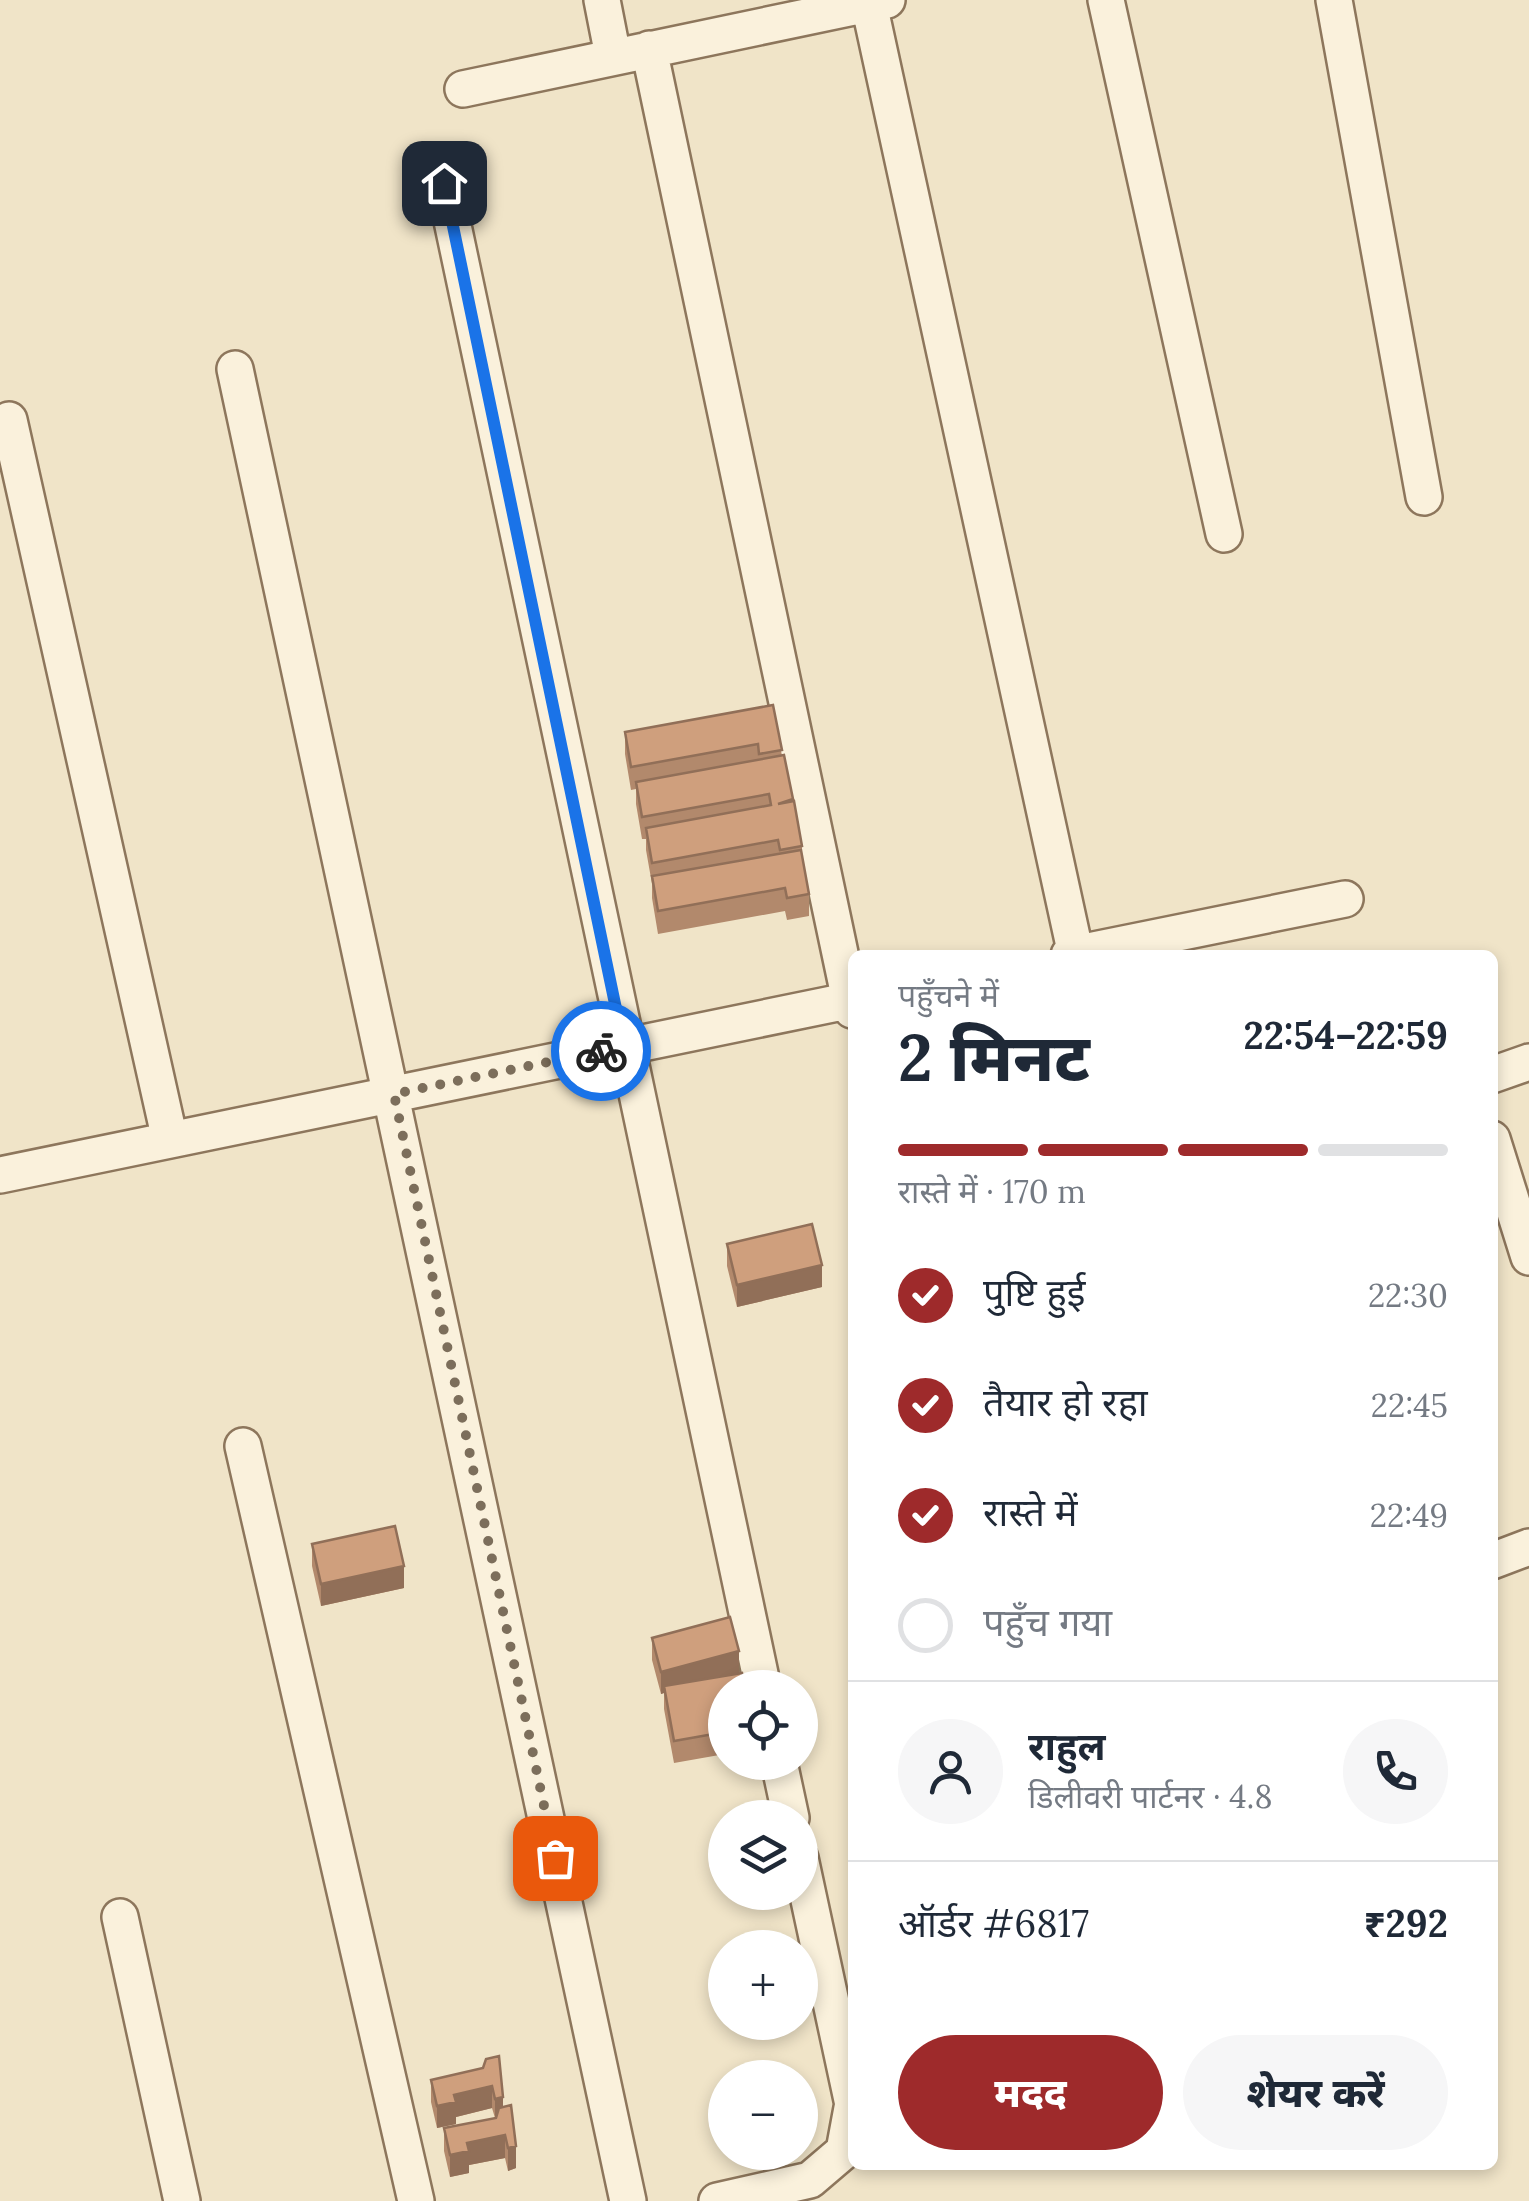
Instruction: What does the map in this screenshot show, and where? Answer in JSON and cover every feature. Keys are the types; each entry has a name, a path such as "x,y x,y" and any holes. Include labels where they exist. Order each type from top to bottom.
{"street":[{"path":"602,0 613,56"},
{"path":"1106,0 1224,534"},
{"path":"1334,0 1424,497"},
{"path":"463,89 650,48 766,12 878,2 1073,950"},
{"path":"650,48 848,984"},
{"path":"444,183 624,1047 759,1670"},
{"path":"236,369 628,2201"},
{"path":"9,420 170,1140"},
{"path":"1098,950 1345,898"},
{"path":"0,1175 848,1004"},
{"path":"1498,1073 1529,1062"},
{"path":"1498,1158 1529,1257"},
{"path":"242,1446 416,2201"},
{"path":"1498,1559 1529,1546"},
{"path":"811,1910 848,2081"},
{"path":"120,1917 182,2201"},
{"path":"718,2201 810,2180 844,2151 848,2130"}],"building":[{"path":"773,705 782,750 759,754 758,744 631,767 625,732"},
{"path":"784,755 793,799 778,804 794,801 802,846 780,850 778,840 652,863 646,828 771,805 769,794 642,817 636,782"},
{"path":"801,850 809,894 787,898 785,888 658,911 652,876"},
{"path":"812,1224 822,1265 737,1285 727,1244"},
{"path":"395,1526 404,1566 321,1584 312,1544"},
{"path":"730,1617 739,1651 661,1672 652,1638"},
{"path":"708,1679 708,1735 674,1741 664,1686"},
{"path":"499,2056 503,2097 495,2099 492,2086 454,2095 456,2102 437,2106 431,2080 483,2068 486,2059"},
{"path":"511,2105 516,2146 508,2148 505,2135 467,2143 469,2151 450,2155 444,2128 496,2118 499,2108"}],"way so far":[{"path":"555,1858 394,1094 601,1051"}],"route":[{"path":"444,183 624,1047 601,1051"}]}
